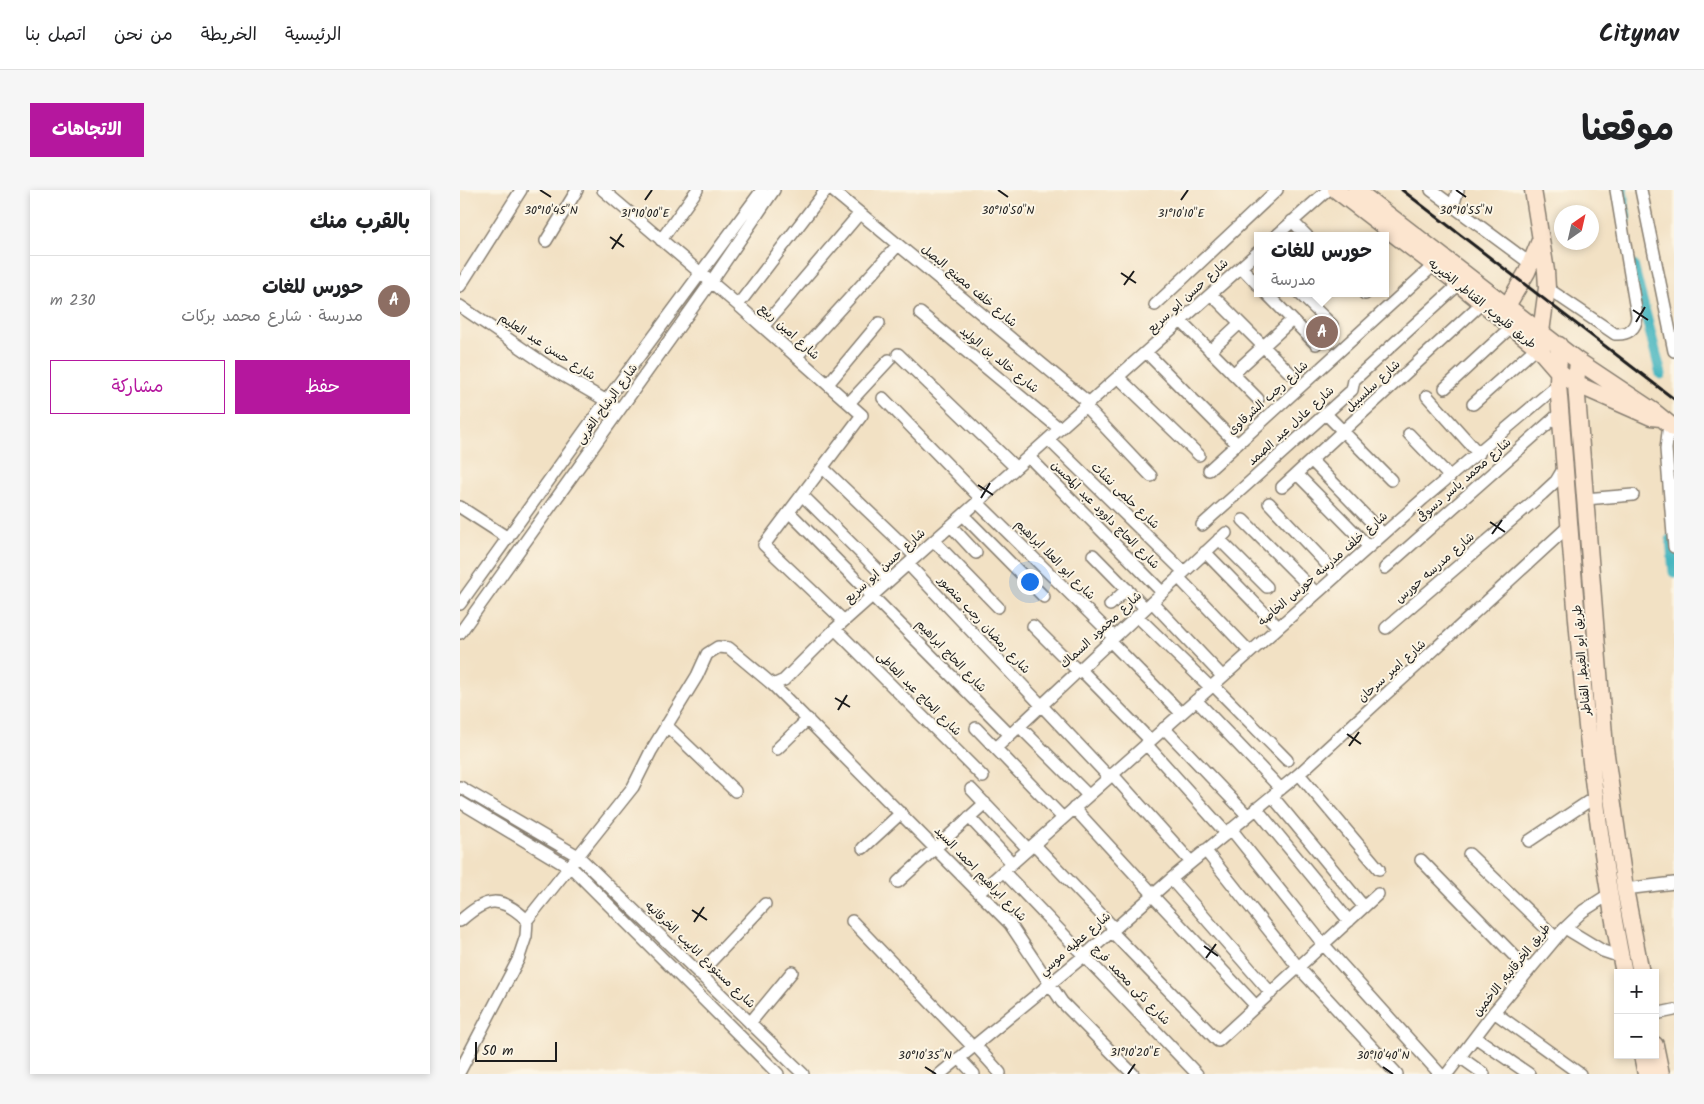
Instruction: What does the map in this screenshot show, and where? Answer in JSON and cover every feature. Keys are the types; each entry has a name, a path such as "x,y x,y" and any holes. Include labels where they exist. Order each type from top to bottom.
{"main road":[{"name":"طريق قليوب, القناطر الخيريه","path":"1336,190 1460,284 1511,327 1539,340 1559,345 1578,361 1668,424"},
{"name":"طريق قليوب, القناطر الخيريه","path":"1356,190 1507,306 1539,340 1558,378 1668,424"},
{"path":"1533,190 1547,288 1539,340"},
{"path":"1507,306 1531,264 1541,238"},
{"name":"طريق ابو الغيط, القناطر","path":"1559,345 1560,413 1589,746 1608,895 1623,965"},
{"name":"طريق ابو الغيط, القناطر","path":"1578,361 1576,384 1605,748 1625,889 1640,969"},
{"path":"1643,1059 1646,1074"},
{"path":"1658,1059 1661,1074"}],"street":[{"path":"460,286 521,190"},
{"path":"546,240 577,190"},
{"name":"شارع امين ربيع","path":"603,190 738,304 849,403"},
{"path":"661,240 697,190"},
{"name":"شارع الرشاح الغربى","path":"460,604 606,401 762,190"},
{"name":"شارع الرشاح الغربى","path":"460,633 711,282 774,190"},
{"path":"738,304 826,190"},
{"name":"شارع خلف مصنع البصل","path":"832,190 1087,404 1151,476"},
{"path":"1155,305 1276,190"},
{"path":"1281,232 1328,190"},
{"path":"1431,190 1531,264"},
{"path":"1453,206 1458,190"},
{"path":"1547,288 1615,334 1628,333 1633,329 1637,316 1616,190"},
{"path":"1641,190 1674,351"},
{"path":"763,327 860,213"},
{"path":"1292,222 1303,232"},
{"path":"797,356 898,245"},
{"name":"شارع حسن ابو سريع","path":"773,685 784,680 834,629 1254,256"},
{"name":"شارع رجب الشرقاوى","path":"1209,470 1434,265"},
{"path":"1241,267 1254,281"},
{"name":"شارع عادل عبد الصمد","path":"1202,525 1352,390 1354,380 1460,284"},
{"path":"1211,294 1290,373"},
{"path":"1270,297 1316,344"},
{"path":"1303,297 1332,325"},
{"path":"678,304 689,312"},
{"name":"شارع سلسبيل","path":"1282,487 1482,304"},
{"name":"شارع حسن عبد العليم","path":"460,306 538,360 621,408"},
{"name":"شارع خالد بن الوليد","path":"920,313 1060,429"},
{"path":"1233,374 1292,320"},
{"path":"1180,321 1258,399"},
{"path":"1210,351 1240,323"},
{"path":"828,384 879,324"},
{"path":"1445,388 1511,327"},
{"path":"1473,404 1539,340"},
{"path":"1146,352 1237,444"},
{"path":"844,621 765,547 766,542 788,512 862,417 849,403 894,357 1016,468"},
{"path":"1118,377 1199,456"},
{"name":"شارع خلف مدرسه حورس الخاصه","path":"980,892 1383,534 1479,454 1558,378"},
{"path":"1427,396 1479,454"},
{"name":"شارع ابو العلا ابراهيم","path":"883,398 1181,713"},
{"name":"شارع محمد ياسر دسوقى","path":"1385,568 1560,413"},
{"path":"1326,414 1391,480"},
{"path":"1668,424 1666,449 1674,547"},
{"path":"1409,434 1450,477"},
{"name":"شارع حلمى نشأت","path":"1048,440 1181,575 1250,652"},
{"name":"شارع الحاج داوود عبد المحسن","path":"1028,456 1162,592"},
{"path":"1312,460 1383,534"},
{"name":"شارع مدرسه حورس","path":"1386,628 1542,494 1556,481 1565,466"},
{"name":"شارع رمضان رجب منصور","path":"823,468 912,561 1041,706 1111,776 1191,862"},
{"path":"1297,474 1369,547"},
{"path":"802,495 889,581"},
{"path":"1585,499 1633,495"},
{"path":"1269,503 1337,575"},
{"path":"460,507 508,538"},
{"name":"شارع الحاج ابراهيم","path":"788,512 1010,735"},
{"path":"963,515 1044,597"},
{"path":"522,519 534,527"},
{"path":"1244,520 1316,593"},
{"name":"شارع امير سرحان","path":"1228,831 1299,774 1571,524"},
{"path":"951,526 976,553"},
{"name":"شارع محمود السماك","path":"996,748 1223,536 1267,587"},
{"path":"934,541 998,607"},
{"path":"1205,552 1278,627"},
{"path":"1093,554 1127,589 1212,686 1287,760"},
{"path":"1110,605 1127,589"},
{"path":"1145,609 1222,676"},
{"path":"1033,626 1079,670 1148,742 1228,831 1323,944 1440,1074"},
{"name":"شارع الحاج عبد العاطى","path":"834,629 983,778"},
{"path":"460,1071 518,960 526,936 527,920 633,787 666,725 697,676 704,659 715,648 723,646 729,648 773,685"},
{"name":"شارع ابراهيم احمد السيد","path":"773,685 980,892 1018,934 1049,985 1062,1002 1133,1074"},
{"path":"1196,700 1281,789"},
{"path":"777,749 808,719"},
{"path":"666,725 735,791"},
{"path":"1020,726 1088,795"},
{"path":"976,728 1063,818"},
{"path":"1164,728 1252,812 1349,921"},
{"path":"1299,774 1379,869"},
{"path":"460,786 578,856"},
{"path":"971,789 1031,846 1218,1041 1378,894"},
{"path":"1272,796 1364,907"},
{"path":"1529,841 1596,797"},
{"path":"460,802 580,875 778,1074"},
{"path":"898,882 985,803"},
{"path":"1074,808 1256,1006"},
{"path":"863,848 901,813"},
{"name":"شارع ذكى محمد فرج","path":"969,817 1008,867 1084,956 1197,1074"},
{"name":"شارع عطيه موسي","path":"940,1074 1084,956 1153,894 1228,831"},
{"path":"1205,850 1298,967 1397,1074"},
{"path":"1469,854 1556,938"},
{"name":"شارع مستودع انابيب الخرقانيه","path":"578,856 803,1074"},
{"path":"1421,860 1528,970"},
{"path":"1171,879 1271,993"},
{"path":"1625,889 1674,884"},
{"name":"طريق الخرقانيه, الاخمين","path":"1447,1074 1494,1012 1556,938 1583,911 1608,895"},
{"path":"460,920 476,906 494,901 506,904 527,920"},
{"path":"699,974 765,904"},
{"path":"852,921 1000,1073"},
{"path":"1565,928 1603,950 1623,965"},
{"path":"750,1023 792,972"},
{"path":"1659,1013 1674,1010"},
{"path":"1494,1012 1580,1074"},
{"path":"1476,1037 1529,1074"},
{"path":"1460,1057 1484,1074"},
{"path":"959,1058 974,1074"}],"waterway":[{"path":"1622,190 1626,219"},
{"path":"1633,265 1661,374"},
{"path":"1671,539 1674,572"}],"railway":[{"path":"1402,190 1674,399"}],"place":[{"name":"حورس للغات","path":"1322,332"}]}
